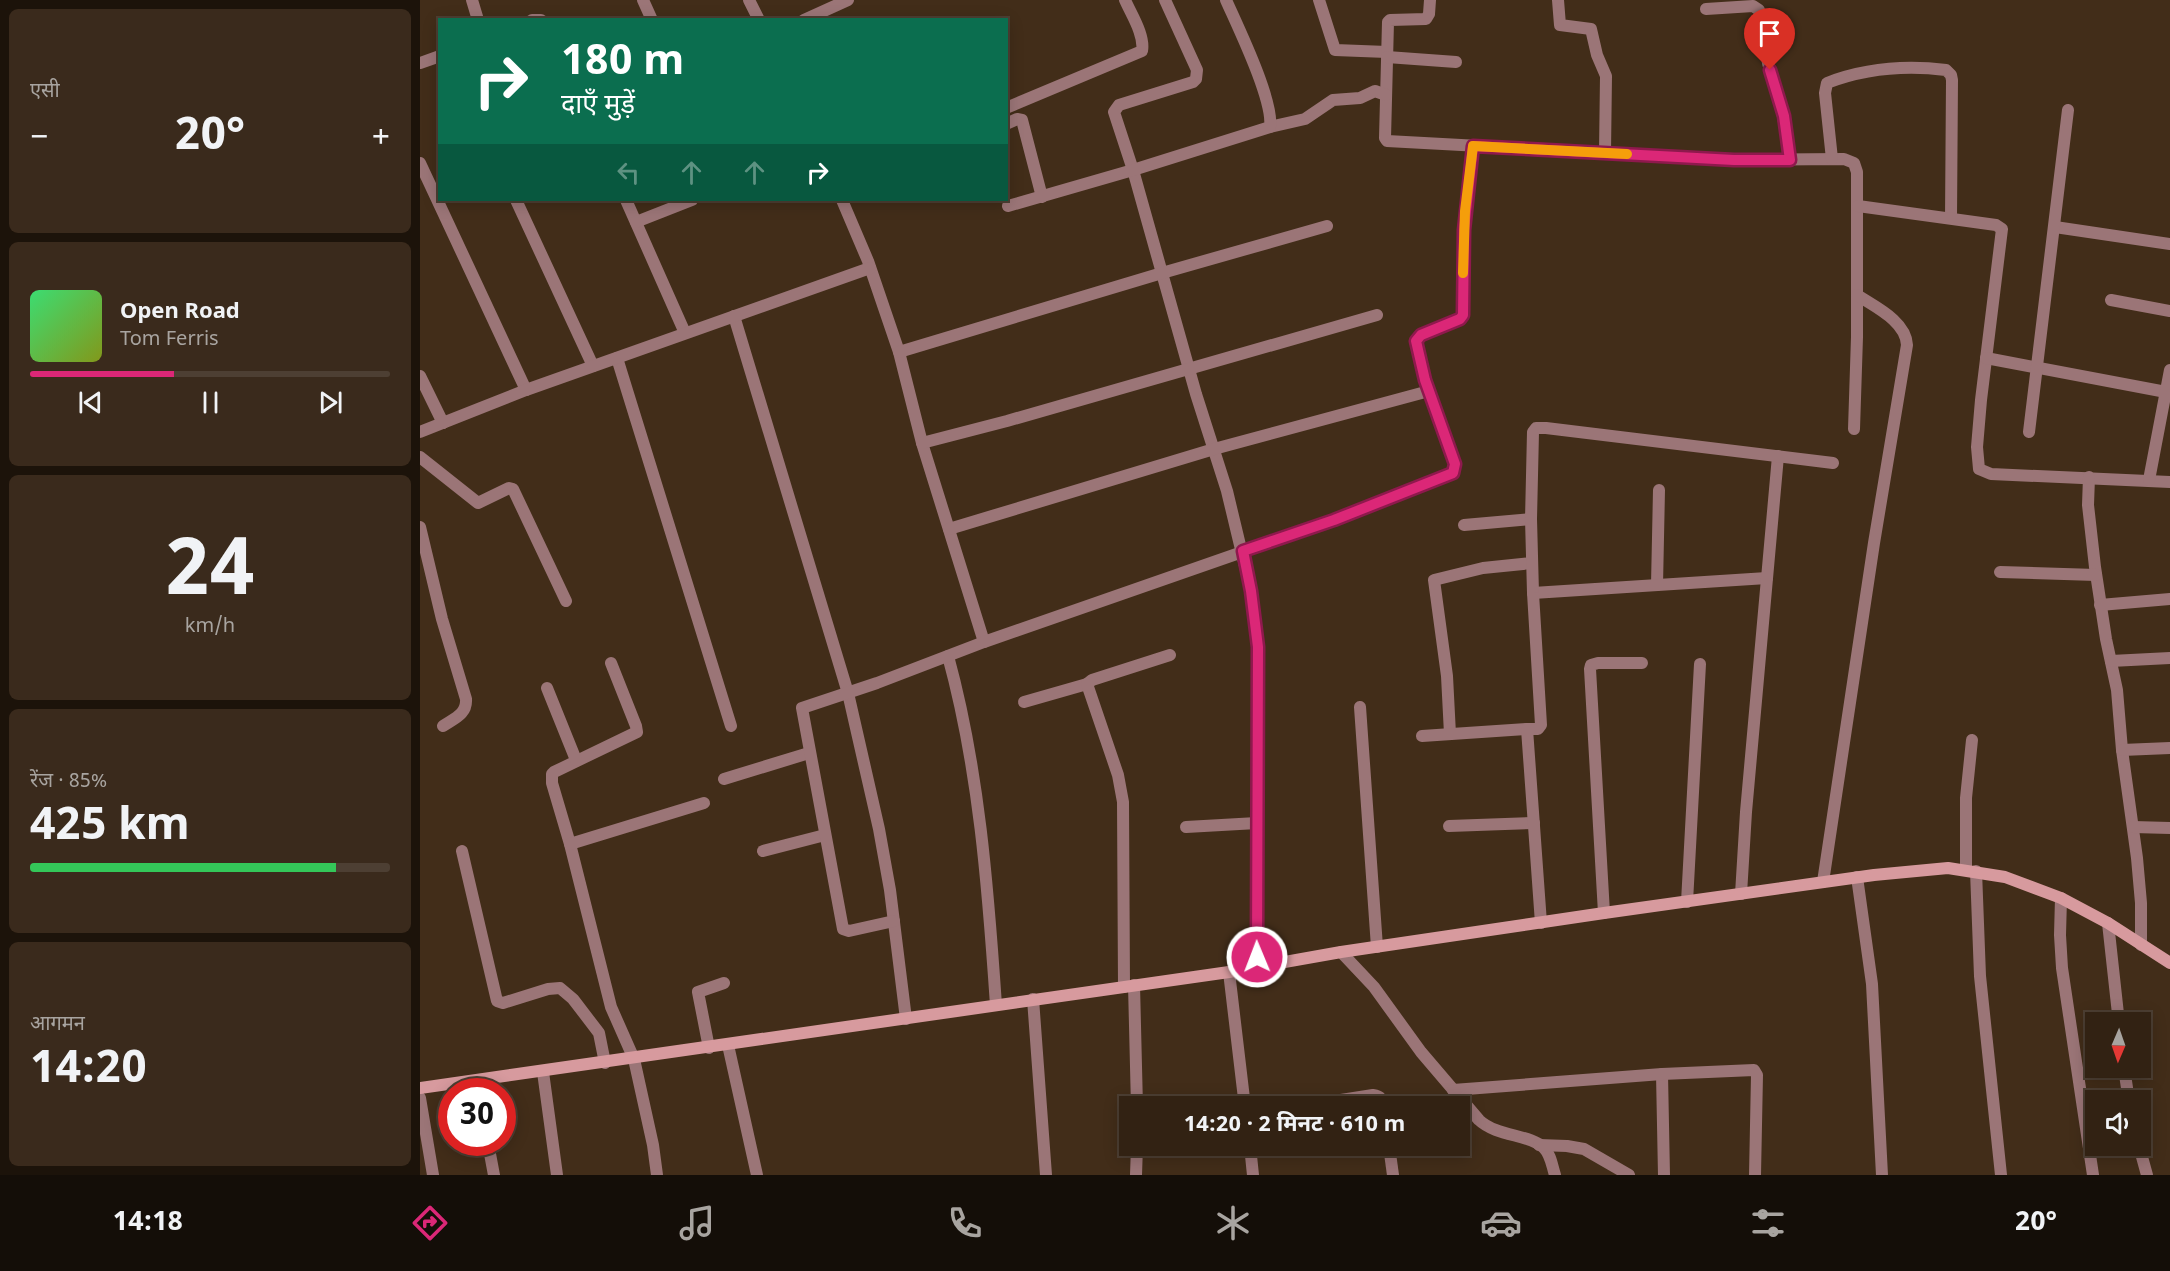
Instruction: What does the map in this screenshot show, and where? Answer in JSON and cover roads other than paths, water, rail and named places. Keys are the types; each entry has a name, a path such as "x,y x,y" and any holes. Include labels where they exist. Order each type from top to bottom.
{"street":[{"path":"472,0 477,18"},
{"path":"643,0 651,18"},
{"path":"749,0 758,18"},
{"path":"808,18 848,0"},
{"path":"1008,107 1142,51 1139,32 1125,0"},
{"path":"1165,0 1198,75 1193,82 1115,107 1115,117 1133,170 1214,449 1243,551 1251,591 1258,647 1257,957"},
{"path":"1226,0 1260,82 1270,118 1270,127"},
{"path":"1319,0 1335,50 1456,62"},
{"path":"1430,0 1429,14 1426,19 1390,20 1387,27 1385,138 1387,141 1734,160 1832,159 1850,161 1856,167 1858,206 1854,429"},
{"path":"1558,0 1560,25 1591,28 1597,55 1605,70 1605,152"},
{"path":"1706,9 1753,6 1759,10 1768,63 1784,116 1790,160"},
{"path":"420,63 438,57"},
{"path":"1832,159 1825,93 1827,83 1894,66 1946,70 1952,80 1951,218"},
{"path":"1008,207 1270,127 1305,120 1333,100 1360,98 1375,91 1386,95"},
{"path":"2029,432 2068,111"},
{"path":"1008,123 1017,119 1022,120 1042,197"},
{"path":"894,921 849,932 844,930 801,710 803,707 1334,520 1453,473 1455,464 1429,391 1416,341 1421,335 1460,319 1463,315 1464,230 1473,146"},
{"path":"420,163 526,390"},
{"path":"516,201 593,366"},
{"path":"626,201 685,333"},
{"path":"636,222 689,201"},
{"path":"842,201 870,268 899,351 922,443 984,642"},
{"path":"1858,206 1996,225 2002,229 1977,447 1979,469 1991,474 2170,482"},
{"path":"899,351 1327,226"},
{"path":"2055,227 2170,244"},
{"path":"420,432 526,390 870,268"},
{"path":"1824,875 1874,543 1907,345 1907,339 1900,326 1857,295"},
{"path":"2111,300 2170,311"},
{"path":"922,443 1007,421 1377,315"},
{"path":"734,316 848,693 879,829 894,921 905,1011"},
{"path":"617,358 731,726"},
{"path":"1986,358 2166,392"},
{"path":"2149,480 2170,370"},
{"path":"420,376 443,423"},
{"path":"950,529 1214,449 1429,391"},
{"path":"1422,736 1538,729 1541,725 1531,519 1532,437 1536,428 1833,463"},
{"path":"1741,887 1778,456"},
{"path":"420,457 478,503 509,488 513,489 566,601"},
{"path":"2089,477 2088,506 2096,574 2118,699 2122,750 2133,827 2140,892 2141,936"},
{"path":"1657,585 1659,490"},
{"path":"1464,525 1531,519"},
{"path":"420,527 442,619 466,699 462,714 443,726"},
{"path":"1450,734 1447,676 1434,580 1484,568 1532,563"},
{"path":"2000,572 2096,574"},
{"path":"1533,593 1767,578"},
{"path":"2100,605 2170,599"},
{"path":"1024,702 1087,684 1092,680 1170,655"},
{"path":"948,656 962,707 975,793 985,867 995,994"},
{"path":"2111,661 2170,658"},
{"path":"611,663 637,732 576,760 555,772 552,778 611,1006 632,1054 653,1145 657,1175"},
{"path":"1603,905 1590,669 1591,665 1598,663 1642,663"},
{"path":"1688,895 1700,664"},
{"path":"1087,684 1118,775 1123,802 1126,979 1136,1096"},
{"path":"547,688 576,760"},
{"path":"1360,707 1376,938"},
{"path":"1527,729 1540,916"},
{"path":"1972,740 1966,798 1969,864 2001,1175"},
{"path":"2122,750 2170,748"},
{"path":"723,779 809,753"},
{"path":"570,844 704,803"},
{"path":"1185,827 1257,823"},
{"path":"1449,826 1534,823"},
{"path":"2133,827 2170,828"},
{"path":"763,851 825,835"},
{"path":"462,851 497,1001 503,1003 548,989 560,988 573,999 599,1033 604,1056"},
{"path":"515,1078 604,1056 632,1054 708,1040 728,1045 995,994 1033,999 1126,979 1229,972 1257,957 1341,952 1376,938 1540,916 1603,905 1824,875 1857,877 1969,864 2061,898 2108,923 2141,936 2170,963"},
{"path":"1857,877 1872,984 1882,1175"},
{"path":"2061,898 2062,968 2093,1175"},
{"path":"2108,923 2118,1012"},
{"path":"1341,952 1374,987 1421,1052 1487,1128 1539,1145 1584,1149 1629,1175"},
{"path":"1229,972 1244,1096"},
{"path":"708,1040 698,993 724,983"},
{"path":"1033,999 1046,1175"},
{"path":"728,1045 757,1175"},
{"path":"1453,1090 1662,1074 1751,1070 1757,1073 1755,1175"},
{"path":"543,1072 557,1175"},
{"path":"1662,1074 1664,1175"},
{"path":"420,1088 438,1087"},
{"path":"420,1098 433,1175"},
{"path":"1539,1145 1548,1153 1555,1175"},
{"path":"490,1156 494,1175"},
{"path":"1136,1175 1137,1156"},
{"path":"1251,1156 1253,1175"},
{"path":"1390,1156 1393,1175"},
{"path":"2142,1156 2147,1175"}]}
